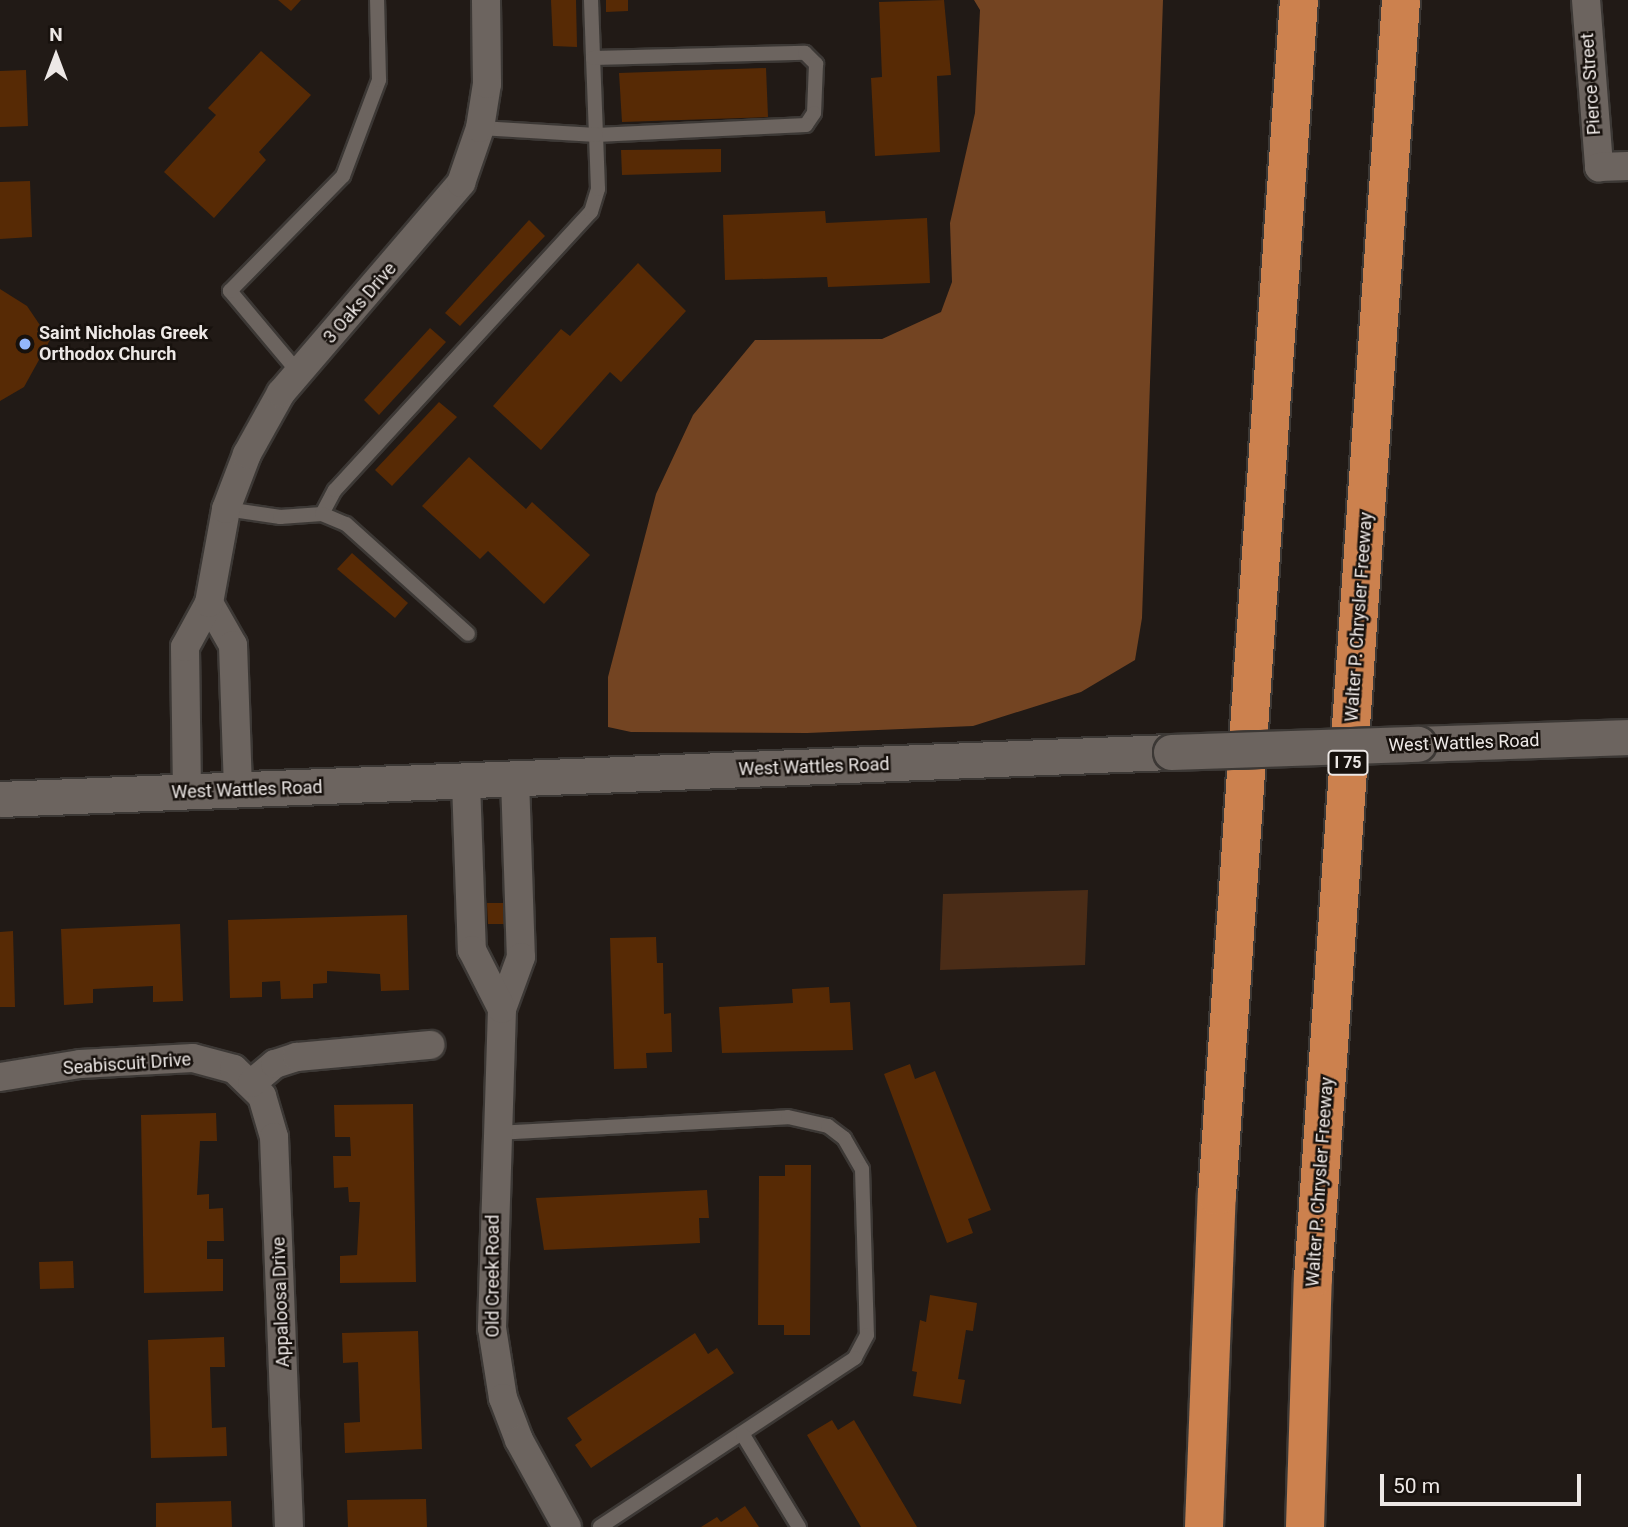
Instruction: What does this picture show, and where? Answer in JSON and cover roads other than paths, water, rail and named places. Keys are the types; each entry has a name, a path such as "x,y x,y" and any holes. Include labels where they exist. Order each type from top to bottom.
{"highway":[{"path":"1204,1527 1217,1196 1299,0"},
{"name":"Walter P. Chrysler Freeway","path":"1305,1527 1313,1278 1401,0"}],"street":[{"name":"3 Oaks Drive","path":"187,792 185,647 209,603 226,509 266,417 298,372 461,183 480,128 487,84 486,0"},
{"name":"Pierce Street","path":"1586,0 1599,167 1628,166"},
{"path":"209,603 233,645 238,791"},
{"name":"West Wattles Road","path":"0,799 1171,752 1628,737"},
{"name":"Old Creek Road","path":"515,779 521,957 502,1009 492,1224 495,1364 519,1440 567,1527"},
{"name":"Old Creek Road","path":"466,782 472,950 502,1009"},
{"path":"252,1083 275,1064 297,1057 430,1045"},
{"name":"Seabiscuit Drive","path":"6,1080 80,1064 193,1058 224,1064 252,1083"},
{"name":"Appaloosa Drive","path":"252,1083 268,1109 274,1137 289,1527"}],"lane":[{"path":"298,372 230,291 343,176 379,80 377,0"},
{"path":"322,514 335,489 591,212 597,188 591,0"},
{"path":"480,128 596,135 806,125 814,113 816,64 805,53 593,58"},
{"path":"226,509 280,517 322,514 346,524 468,634"},
{"path":"496,1133 788,1117 828,1126 845,1138 859,1161 864,1189 867,1315 862,1348 846,1368 600,1527"},
{"path":"743,1435 799,1527"}],"place":[{"name":"Saint Nicholas Greek Orthodox Church","path":"25,344"}]}
